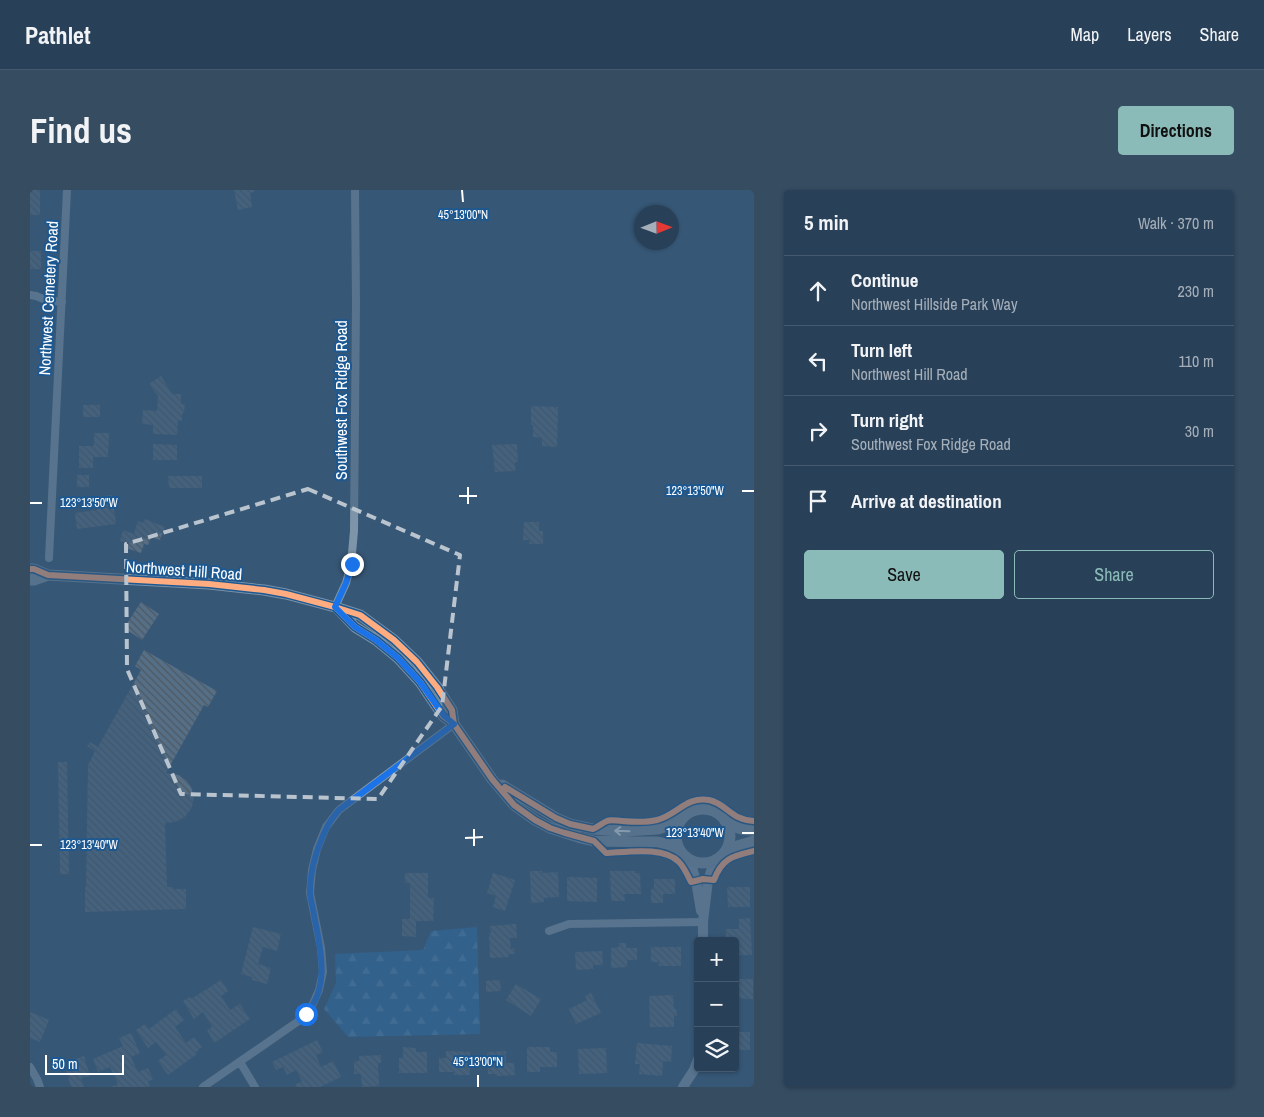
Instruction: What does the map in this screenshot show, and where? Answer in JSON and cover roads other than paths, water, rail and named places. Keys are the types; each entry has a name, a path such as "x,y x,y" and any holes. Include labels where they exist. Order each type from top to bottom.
{"main road":[{"name":"Northwest Hill Road","path":"30,569 48,575 209,584 264,590 335,607"},
{"name":"Northwest Hill Road","path":"30,580 48,575"},
{"path":"335,607 355,627 376,640 398,658 420,682 444,716 454,724 492,779 514,805 535,820 565,833 594,841 658,842 680,850"},
{"path":"492,779 556,818 570,824 594,829 625,831 658,829 696,810 705,809 720,815 734,828 754,830"},
{"path":"682,818 676,834 677,842 684,856 698,863 707,863 715,860 727,848 730,835 725,821"},
{"path":"727,848 754,841"}],"street":[{"name":"Northwest Cemetery Road","path":"49,558 67,190"},
{"name":"Southwest Fox Ridge Road","path":"335,607 352,564 354,532 355,190"},
{"path":"30,295 62,302"},
{"path":"203,1087 300,1020 311,1008 319,990 322,972 321,948 310,892 312,870 326,827 339,810 454,724"},
{"path":"690,860 696,881 703,922"},
{"path":"703,937 708,880 715,860"},
{"path":"549,931 569,924 703,922"},
{"path":"240,1062 255,1087"},
{"path":"30,1067 40,1087"},
{"path":"683,1087 694,1070"}]}
